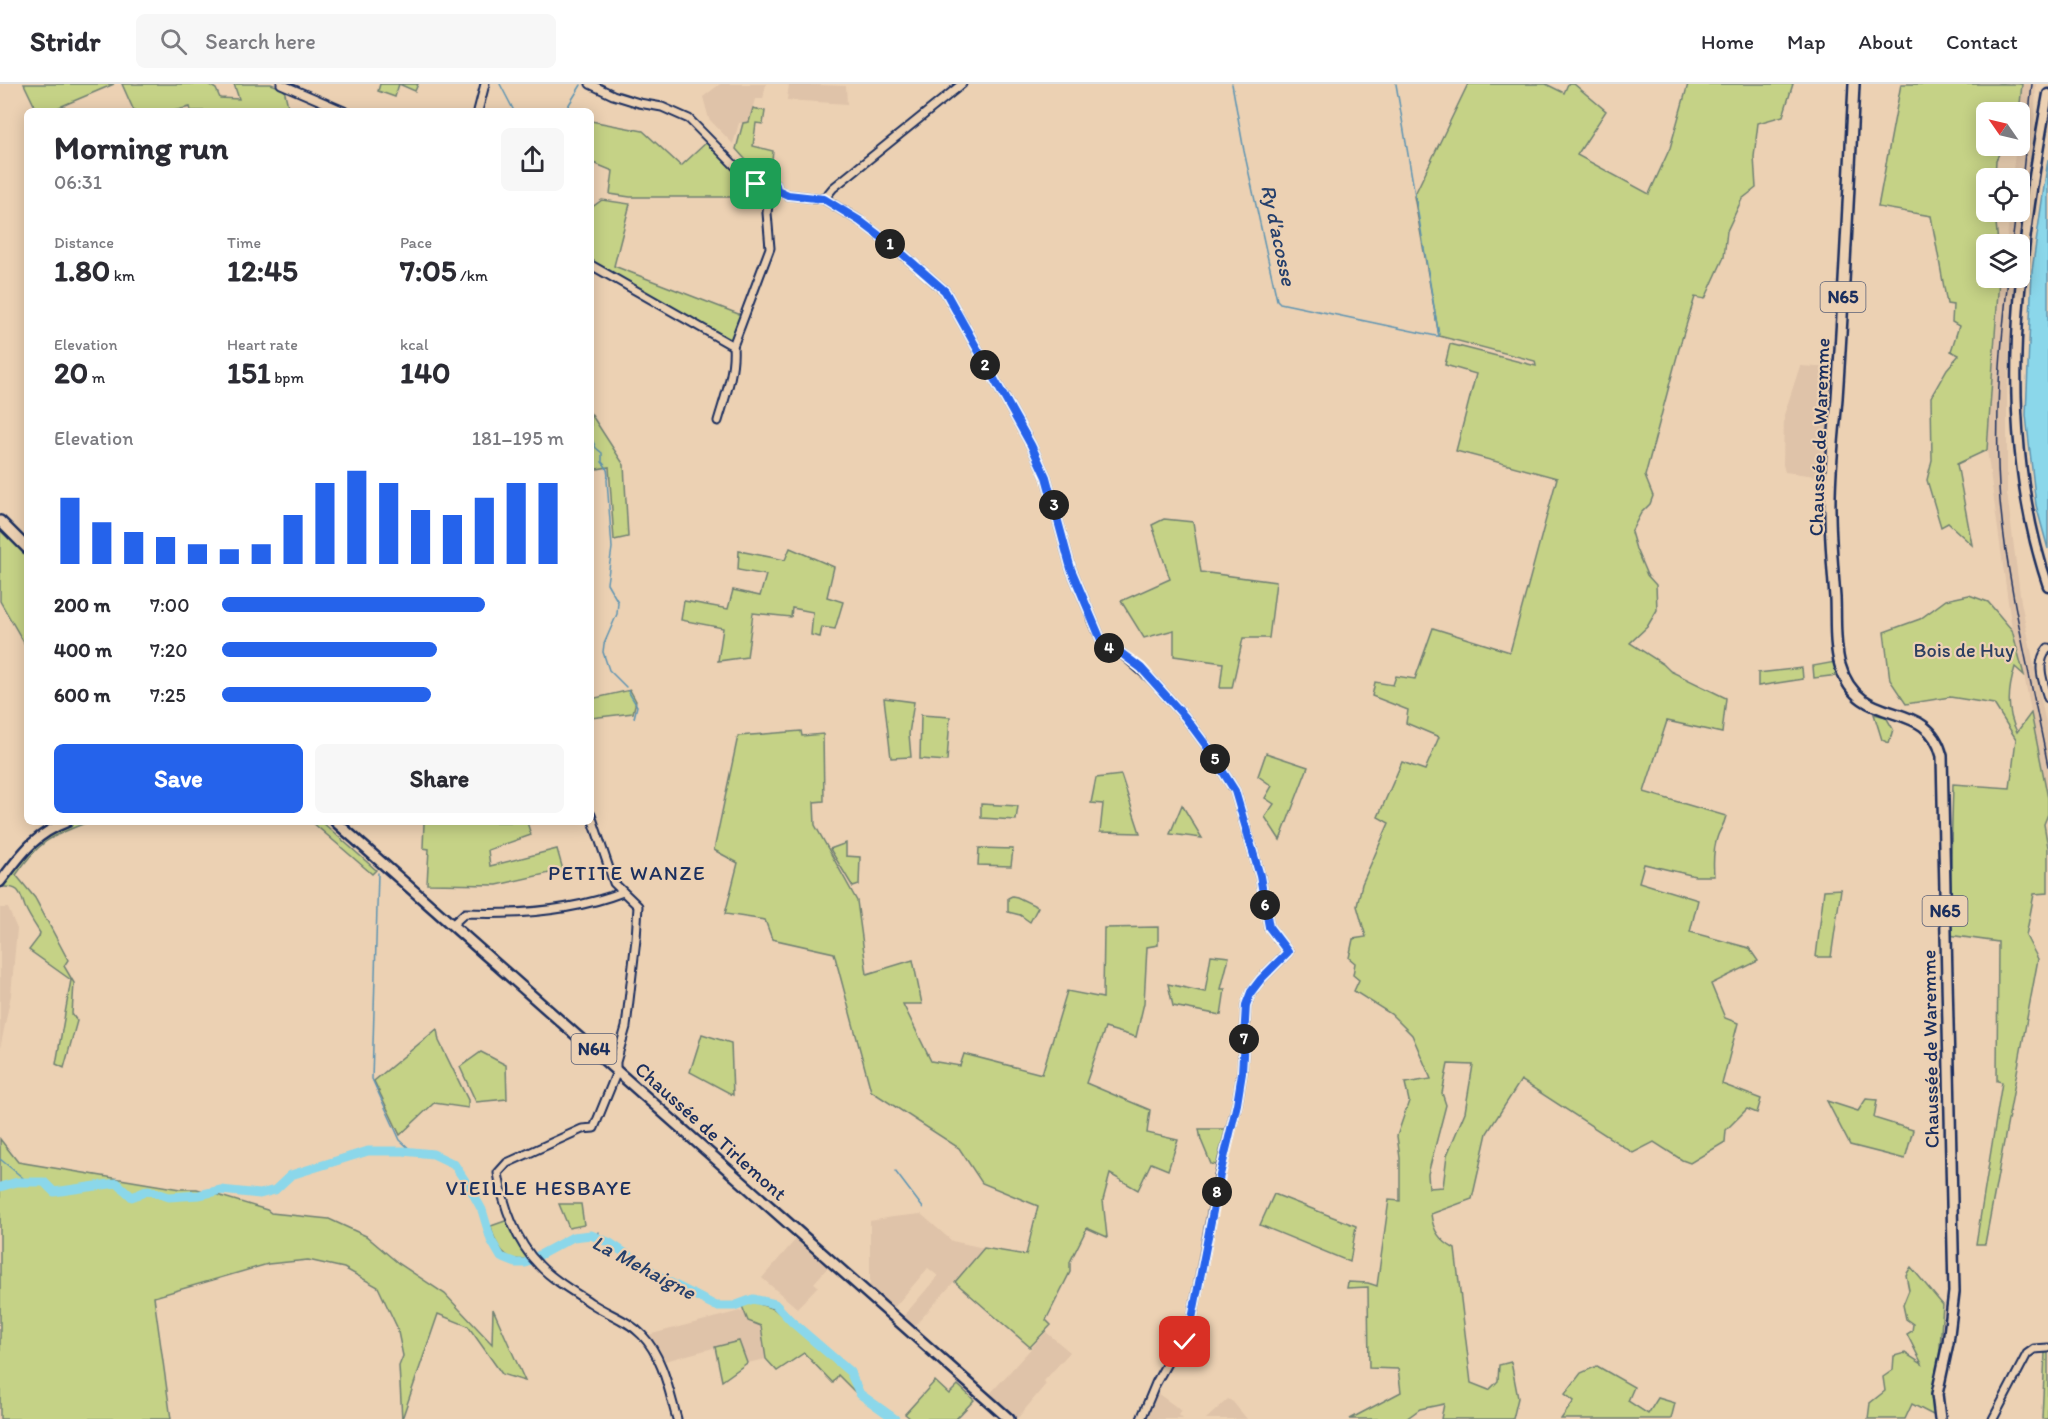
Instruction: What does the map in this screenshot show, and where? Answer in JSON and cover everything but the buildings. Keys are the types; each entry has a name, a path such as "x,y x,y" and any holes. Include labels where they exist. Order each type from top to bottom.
{"main road":[{"name":"Chaussée de Waremme","path":"1854,84 1846,264 1830,510 1837,635 1841,668 1854,692 1861,700 1874,708 1925,726 1938,742 1942,756 1954,1292 1948,1343 1938,1394 1940,1419"},
{"path":"2048,94 2022,264 2016,369 2016,405 2022,472 2030,519 2048,586"},
{"path":"0,521 24,545"},
{"path":"0,882 35,839 60,825"},
{"name":"Chaussée de Tirlemont","path":"339,825 1008,1419"}],"street":[{"path":"281,84 337,108"},
{"path":"479,108 485,84"},
{"path":"590,84 613,95 675,111 689,119 750,181 763,184 772,182 776,185 777,190 788,195 824,199 860,221 945,291 1031,445 1046,477 1071,569 1104,647 1121,653 1141,668 1185,717 1235,791 1260,876 1269,927 1288,952 1261,979 1251,992 1246,1005 1242,1073 1237,1104 1220,1175 1192,1319 1183,1336 1185,1343 1182,1346 1177,1345 1156,1383 1142,1419"},
{"path":"824,199 833,188 962,84"},
{"path":"763,184 763,192 769,196"},
{"path":"769,196 777,190"},
{"path":"718,421 731,373 734,357 733,346 770,248 767,213 769,196"},
{"path":"594,267 733,346"},
{"path":"2048,648 2040,661 2048,698"},
{"path":"594,824 614,883 638,906 626,1027 616,1062 616,1074 594,1128 582,1129 507,1163 498,1173 514,1229 539,1266 592,1304 628,1323 640,1334 650,1346 662,1368 677,1419"},
{"path":"452,925 465,913 529,912 606,899 623,892"},
{"path":"1993,1419 2027,1354 2034,1349 2048,1348"}],"shaded area":[{"path":"720,84 766,84 763,99 755,99 749,122 739,123 733,144 709,119 703,97"},
{"path":"789,84 846,86 847,104 787,100"},
{"path":"2022,84 2036,84 2030,168 2013,168 2015,156 2030,156 2030,102 2020,102"},
{"path":"2009,222 2023,222 2022,234 2007,234"},
{"path":"1998,288 2016,288 2007,393 2007,493 2021,602 2048,733 2048,798 2024,675 2012,630 1987,450"},
{"path":"1800,366 1833,368 1823,477 1785,472 1783,465 1784,415"},
{"path":"0,908 8,908 17,929 11,995 0,1049"},
{"path":"921,1214 952,1241 984,1248 912,1329 902,1318 938,1276 928,1268 892,1310 870,1289 870,1221"},
{"path":"797,1238 829,1266 814,1283 818,1286 797,1308 762,1278"},
{"path":"744,1310 748,1321 761,1326 766,1359 747,1363 739,1341 665,1361 648,1335"},
{"path":"1046,1332 1070,1352 1044,1381 1046,1384 1017,1419 988,1396"},
{"path":"1157,1393 1182,1411 1179,1415 1183,1419 1146,1419"},
{"path":"1228,1399 1247,1419 1206,1419"}],"green space":[{"path":"24,84 114,84 57,108 36,108"},
{"path":"122,84 208,84 216,89 220,98 239,99 234,84 271,84 284,89 289,108 190,107 133,108"},
{"path":"380,84 399,84 395,97 378,91"},
{"path":"399,84 418,84 415,91"},
{"path":"1468,84 1546,84 1564,93 1568,84 1574,84 1606,111 1577,155 1649,194 1670,148 1688,84 1793,84 1783,116 1758,123 1754,157 1756,188 1742,199 1727,231 1724,257 1705,299 1695,297 1645,476 1653,496 1631,532 1647,575 1656,585 1657,610 1647,627 1630,643 1670,671 1726,698 1722,733 1667,721 1644,792 1726,816 1715,845 1714,876 1695,876 1644,864 1639,882 1698,900 1690,932 1749,948 1758,961 1711,984 1725,1018 1738,1023 1722,1084 1761,1099 1757,1113 1747,1109 1726,1130 1725,1142 1690,1163 1654,1142 1633,1153 1521,1080 1487,1133 1472,1199 1431,1214 1433,1226 1438,1235 1455,1249 1471,1383 1489,1390 1498,1381 1499,1365 1511,1362 1518,1398 1513,1419 1441,1419 1444,1404 1420,1409 1406,1419 1350,1419 1401,1392 1398,1369 1369,1368 1368,1287 1347,1288 1348,1282 1377,1286 1389,1200 1400,1201 1400,1158 1397,1136 1409,1101 1405,1083 1431,1079 1412,1035 1391,1014 1354,991 1359,980 1353,975 1355,963 1349,958 1353,939 1366,937 1357,906 1362,884 1389,823 1378,817 1402,762 1425,770 1439,737 1406,723 1408,710 1372,696 1375,682 1393,685 1396,676 1415,679 1433,628 1510,652 1557,478 1456,451 1476,374 1445,365 1450,344 1536,366 1535,361 1439,336 1414,196","holes":["1448,1064 1473,1065 1465,1112 1447,1155 1443,1187 1429,1188 1428,1174 1446,1105 1442,1093"]},
{"path":"1901,84 2022,84 2020,102 1976,102 1976,156 1998,156 1996,168 1976,168 1976,222 1996,222 1997,234 1976,234 1976,288 1998,288 1987,450 1957,464 1972,545 1948,523 1941,527 1927,480 1932,460 1931,397 1947,369 1959,355 1951,351 1959,326 1952,322 1953,305 1947,304 1931,216 1878,207"},
{"path":"753,108 765,111 763,124 756,123 753,146 773,151 771,169 755,170 736,149 743,123 749,122"},
{"path":"594,122 643,131 681,166 707,142 759,197 630,197 610,194 613,171 594,163"},
{"path":"602,200 630,204 614,266 741,315 731,340 594,265 594,206"},
{"path":"594,419 624,465 628,537 614,540 609,467 594,470"},
{"path":"1164,519 1193,522 1201,572 1276,582 1269,638 1243,638 1232,688 1220,688 1223,663 1174,656 1174,630 1144,638 1121,601 1170,579 1152,525"},
{"path":"0,528 24,554 24,643 0,601"},
{"path":"790,548 834,567 827,597 843,602 835,629 822,627 820,637 811,635 813,612 792,608 791,617 753,613 747,657 718,661 723,628 681,620 684,601 728,609 733,590 760,596 766,575 738,570 739,551 785,560"},
{"name":"Bois de Huy","path":"1969,595 1988,602 2012,630 2024,675 2015,667 2010,692 2011,716 2017,732 2031,713 2048,798 2048,814 2044,824 2048,847 2048,893 2034,894 2026,936 2038,959 1985,1244 1976,1244 2002,1082 1997,1081 1998,942 1949,935 1953,784 2010,788 2016,739 1994,704 1950,697 1906,704 1890,680 1884,632 1920,619 1946,600"},
{"path":"1835,662 1838,675 1814,678 1813,666"},
{"path":"1802,668 1803,679 1758,686 1758,673"},
{"path":"630,690 636,701 633,713 594,718 594,698"},
{"path":"884,698 914,702 909,734 911,757 891,758"},
{"path":"1874,714 1886,717 1893,729 1889,743 1882,740"},
{"path":"921,715 950,717 947,761 920,759"},
{"path":"801,731 802,736 823,734 824,801 814,802 815,825 857,901 867,974 913,960 922,1004 903,1004 931,1061 960,1066 964,1054 1042,1074 1067,991 1103,998 1104,928 1158,927 1158,945 1147,947 1144,1003 1136,1037 1105,1028 1086,1083 1150,1110 1147,1133 1178,1140 1168,1170 1151,1163 1138,1190 1110,1174 1103,1200 1107,1237 1087,1228 1070,1262 1070,1272 1046,1320 1051,1325 1030,1347 955,1282 984,1248 1026,1255 1038,1206 982,1183 959,1148 871,1091 834,953 772,939 765,920 725,914 738,863 714,850 738,736"},
{"path":"1266,753 1308,767 1280,840 1265,817 1274,804 1265,798 1272,786 1258,776"},
{"path":"1121,775 1140,833 1100,832 1103,804 1091,803 1096,778"},
{"path":"981,804 1018,806 1016,820 981,818"},
{"path":"1182,805 1202,838 1170,834"},
{"path":"68,825 81,825 55,836 39,847 16,875 35,898 68,960 64,966 74,983 72,1014 77,1021 64,1068 56,1064 71,980 29,950 40,933 28,914 18,891 2,887 33,849"},
{"path":"315,825 325,825 376,870 372,874"},
{"path":"424,825 528,825 531,835 488,850 490,866 557,849 563,870 497,885 427,884 429,849 423,848"},
{"path":"846,843 846,856 860,857 859,885 853,887 830,849"},
{"path":"979,848 1013,849 1011,866 978,865"},
{"path":"1841,889 1831,957 1816,957 1824,890"},
{"path":"1012,896 1038,907 1030,922 1020,915 1008,912 1008,898"},
{"path":"1211,955 1229,957 1221,989 1225,989 1221,1015 1173,1006 1168,984 1205,992"},
{"path":"437,1029 439,1041 468,1100 468,1108 434,1103 400,1135 374,1081"},
{"path":"702,1034 731,1043 733,1095 690,1072"},
{"path":"481,1052 506,1065 507,1099 476,1102 460,1067"},
{"path":"1866,1099 1877,1100 1874,1118 1913,1130 1905,1159 1850,1145 1827,1101 1858,1111"},
{"path":"1199,1129 1228,1129 1218,1165 1211,1164"},
{"path":"0,1139 18,1162 180,1189 197,1189 271,1213 329,1219 366,1236 398,1263 445,1294 492,1344 493,1309 525,1381 502,1374 468,1326 438,1314 402,1419 399,1366 403,1356 397,1327 378,1287 344,1268 308,1260 268,1264 154,1297 171,1419 0,1419"},
{"path":"1274,1194 1356,1226 1350,1262 1260,1225"},
{"path":"559,1204 581,1204 584,1225 569,1228"},
{"path":"508,1220 512,1232 529,1258 514,1259 508,1256 495,1240 491,1226"},
{"path":"1911,1267 1943,1305 1935,1416 1912,1404 1905,1419 1868,1419 1870,1403 1885,1391 1883,1377 1893,1370 1894,1356 1905,1353 1922,1364 1907,1334 1912,1331 1913,1324 1906,1319 1903,1305 1909,1290 1906,1275"},
{"path":"753,1302 774,1309 848,1373 856,1393 838,1375 833,1383 804,1353 777,1371 766,1359 761,1326 748,1321 742,1306"},
{"path":"739,1341 747,1363 722,1381 715,1347"},
{"path":"2048,1352 2048,1419 2042,1419 2045,1353"},
{"path":"1597,1366 1634,1387 1628,1401 1648,1414 1658,1398 1675,1403 1671,1419 1561,1419 1574,1401 1565,1394 1581,1373"},
{"path":"935,1381 949,1394 958,1385 974,1400 956,1419 911,1419 905,1414"}],"water":[{"path":"2048,159 2048,549 2036,505 2026,415 2032,271"}],"waterway":[{"path":"500,84 512,108"},
{"name":"Ry d'acosse","path":"1232,84 1244,151 1277,300 1280,303 1439,336 1396,84"},
{"path":"567,108 581,85"},
{"path":"594,444 602,453 602,462 608,473 612,548 607,583 618,602 617,614 604,644 603,652 609,670 626,687"},
{"path":"628,691 637,706 634,718"},
{"path":"378,873 372,1079 400,1140 413,1152"},
{"name":"La Mehaigne","path":"0,1187 17,1182 44,1182 54,1192 117,1183 132,1197 148,1190 169,1197 199,1195 221,1190 260,1194 275,1190 291,1175 368,1151 433,1154 454,1164 482,1210 491,1240 501,1257 516,1263 525,1263 573,1237 591,1235 610,1243 665,1280 716,1306 734,1306 753,1299 775,1304 792,1322 850,1372 860,1394 895,1419"},
{"path":"0,1159 28,1182"},
{"path":"895,1171 923,1208"},
{"name":"La Mehaigne","path":"598,1238 599,1232"}],"railway":[{"path":"2023,168 2032,84"},
{"path":"2013,234 2015,222"},
{"path":"2007,288 1999,389 2000,501 2008,568 2048,766"}],"district":[{"name":"PETITE WANZE","path":"627,872"},
{"name":"VIEILLE HESBAYE","path":"539,1187"}],"route":[{"path":"756,184 770,181 776,185 777,190 788,195 824,199 860,221 945,291 1031,445 1046,477 1071,569 1104,647 1121,653 1141,668 1185,717 1235,791 1260,876 1269,927 1288,952 1261,979 1251,992 1246,1005 1242,1073 1237,1104 1220,1175 1192,1319 1183,1336 1185,1342"}]}
